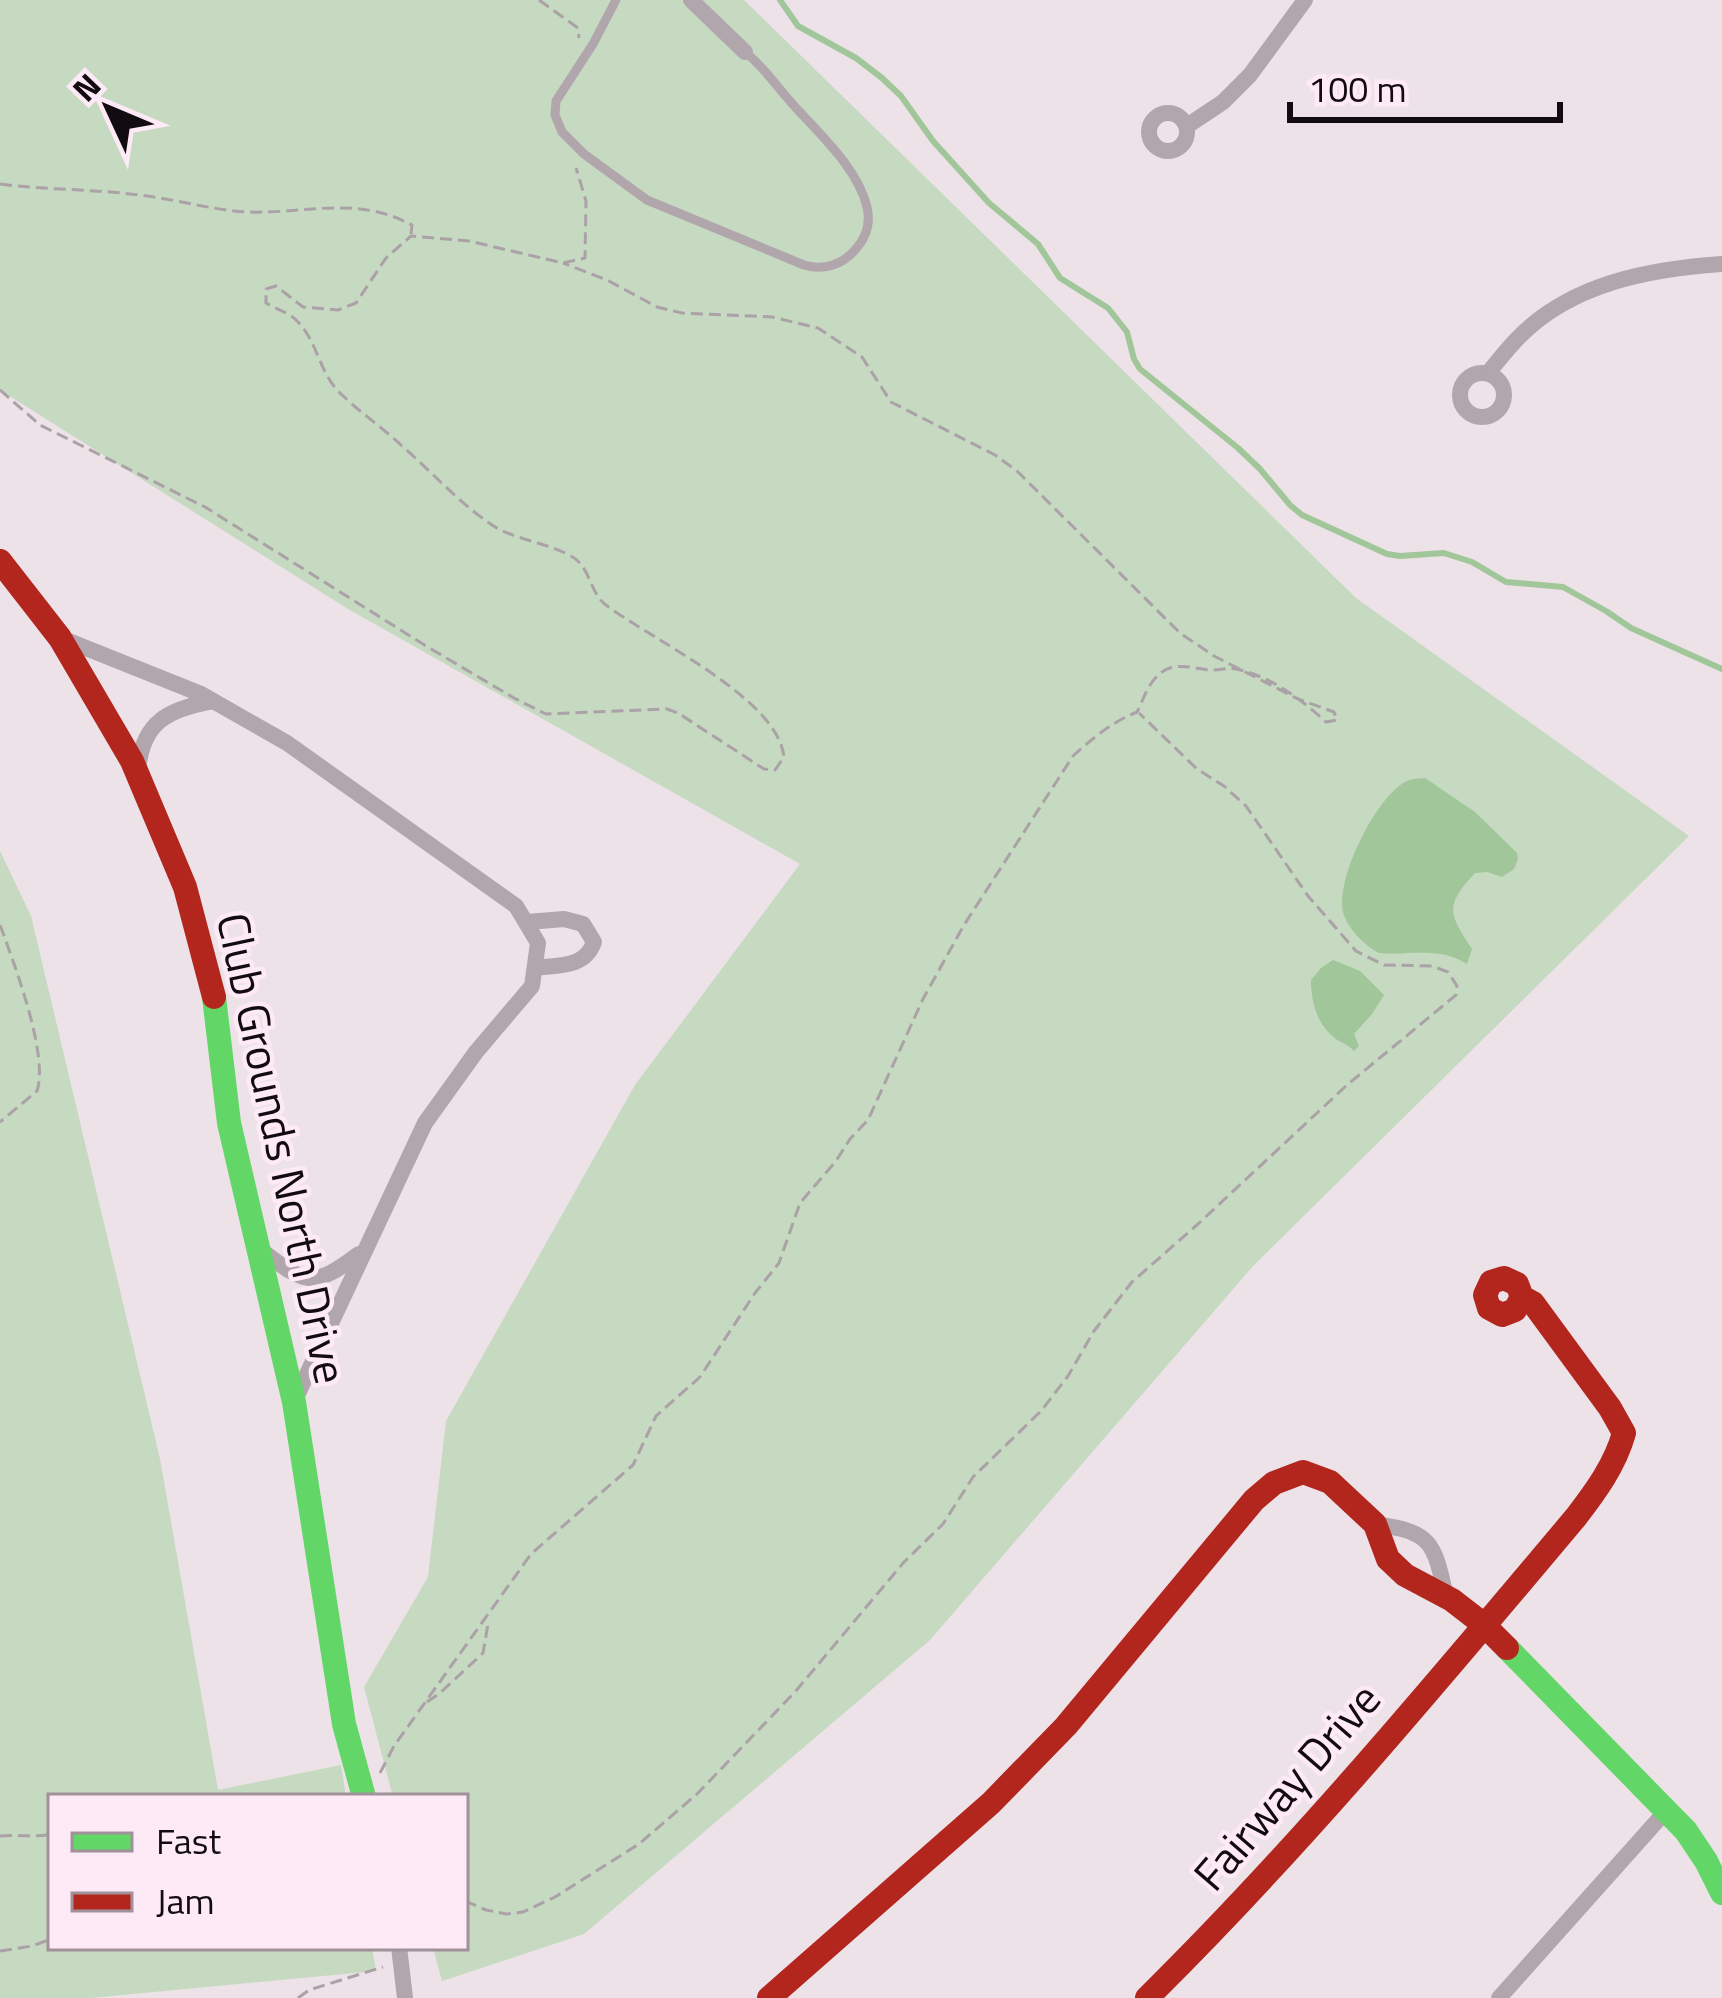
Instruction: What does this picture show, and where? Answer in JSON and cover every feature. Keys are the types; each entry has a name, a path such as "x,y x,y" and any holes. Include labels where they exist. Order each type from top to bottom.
{"street":[{"path":"692,0 745,52"},
{"path":"1187,126 1223,102 1250,75 1305,0"},
{"path":"1488,373 1522,334 1558,306 1606,282 1722,264"},
{"name":"Club Grounds North Drive","path":"0,561 60,638 138,772 184,886 216,1003 229,1123 294,1402 344,1724 369,1791"},
{"path":"60,638 213,701 287,743 517,906 538,943 532,986 425,1123 294,1402"},
{"path":"138,772 140,752 157,722 169,713 213,701"},
{"path":"527,922 564,919 583,924 594,942 590,953 576,963 535,968"},
{"path":"258,1247 290,1272 311,1279 325,1277 363,1251"},
{"name":"Fairway Drive","path":"1148,1998 1258,1885 1483,1624 1615,1462 1624,1433 1610,1408 1533,1303 1522,1298"},
{"path":"769,1998 991,1803 1066,1726 1254,1500 1274,1483 1303,1472 1330,1482 1375,1525 1388,1559 1405,1575 1483,1624 1686,1831 1722,1893"},
{"path":"1375,1525 1411,1529 1429,1544 1438,1559 1446,1597"},
{"path":"1499,1998 1666,1811"},
{"path":"400,1954 405,1998"}],"lane":[{"path":"616,0 556,100 555,115 562,132 647,200 804,265 832,266 850,256 861,242 868,226 864,197 843,163 745,52"}],"path":[{"path":"539,0 578,28 583,60"},
{"path":"567,262 585,258 586,201 574,162"},
{"path":"0,184 140,195 246,212 372,208 412,225 411,236 386,258 356,303 338,310 303,307 276,286 266,289 266,303 294,316 340,393 437,481 493,526 571,555 587,573 599,601 749,701 771,724 784,757 775,770 764,769 667,710 546,714 426,646 205,507 40,425 0,391"},
{"path":"411,236 470,242 567,262 657,307 682,313 772,317 818,328 862,357 891,402 995,454 1017,472 1180,634 1298,699 1334,712 1337,720 1326,722 1298,699"},
{"path":"369,1791 394,1746 531,1554 633,1466 656,1416 700,1377 779,1263 800,1204 868,1120 890,1066 964,925 1062,771 1096,735 1137,712 1151,682 1163,670 1232,668 1252,675"},
{"path":"468,1902 506,1914 524,1912 639,1844 697,1794 943,1524 973,1477 1041,1411 1132,1282 1347,1085 1456,995 1457,986 1448,972 1432,966 1384,965 1356,951 1308,896 1246,806 1197,769 1137,712"},
{"path":"0,925 41,1066 37,1091 0,1122"},
{"path":"425,1703 483,1653 486,1621"},
{"path":"0,1836 48,1835"},
{"path":"0,1951 48,1940"},
{"path":"298,1998 400,1954"}],"shaded area":[{"path":"0,0 744,0 1356,598 1689,836 1253,1266 930,1640 584,1934 442,1981 434,1950 468,1950 468,1794 392,1794 364,1687 428,1577 446,1421 635,1085 800,864 348,609 0,390"},
{"path":"1425,778 1475,812 1517,853 1514,869 1502,877 1475,873 1454,902 1458,927 1472,949 1467,964 1435,953 1379,953 1357,936 1343,912 1346,879 1371,820 1395,790 1407,781"},
{"path":"0,851 31,916 160,1459 218,1790 341,1765 346,1794 48,1794 48,1950 372,1950 376,1971 91,1998 0,1998"},
{"path":"1333,960 1360,971 1384,995 1354,1034 1359,1046 1354,1051 1329,1033 1314,1005 1311,980"}],"waterway":[{"path":"780,0 798,26 856,58 901,96 933,141 989,203 1038,244 1060,278 1108,308 1127,332 1140,369 1238,448 1302,515 1387,554 1444,553 1472,562 1506,582 1563,587 1631,628 1722,669"}],"traffic: fast":[{"path":"214,997 229,1123 294,1402 344,1724 363,1794"},
{"path":"1507,1648 1686,1831 1722,1893"}],"traffic: jam":[{"path":"0,561 60,638 132,761 185,887 214,997"},
{"path":"1147,1998 1367,1762 1576,1517 1610,1467 1624,1433 1610,1408 1533,1303 1522,1297 1517,1284 1504,1278 1491,1282 1485,1295 1489,1308 1502,1315 1515,1310 1522,1297"},
{"path":"769,1998 991,1803 1066,1726 1254,1500 1274,1483 1303,1472 1330,1482 1375,1524 1388,1559 1405,1575 1452,1600 1507,1648"}]}
